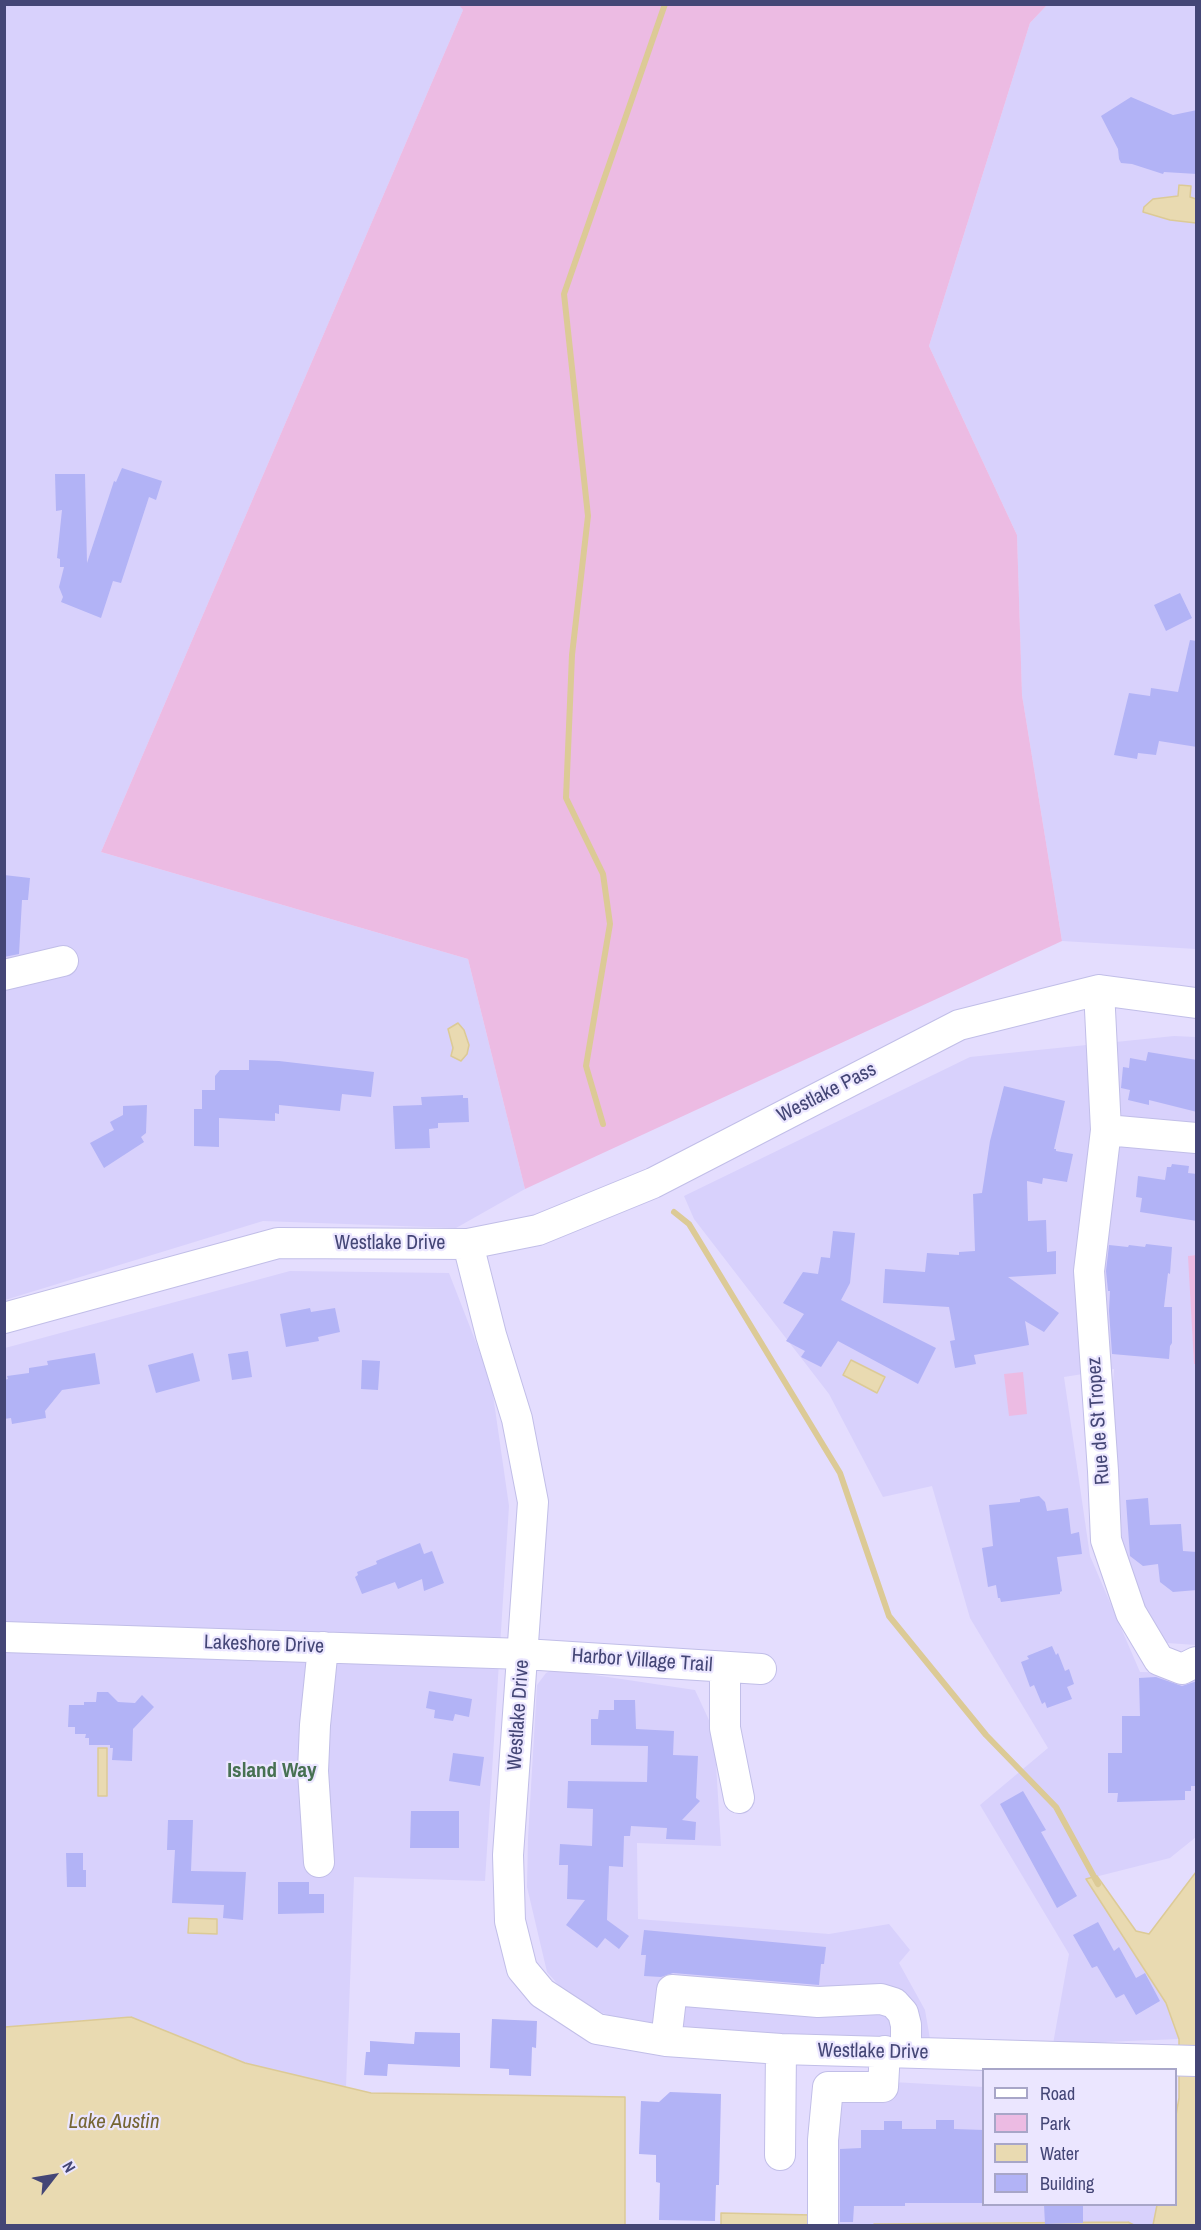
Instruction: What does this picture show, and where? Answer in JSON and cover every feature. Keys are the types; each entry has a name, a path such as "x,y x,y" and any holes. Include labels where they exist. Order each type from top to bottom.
{"street":[{"path":"4,975 63,961"},
{"name":"Westlake Pass","path":"468,1244 538,1230 653,1183 959,1025 1099,990 1197,1003"},
{"name":"Rue de St Tropez","path":"1099,990 1106,1130 1089,1272 1106,1540 1131,1613 1159,1659 1182,1669 1197,1662"},
{"path":"1106,1130 1197,1138"},
{"name":"Westlake Drive","path":"4,1318 278,1243 468,1244 491,1335 517,1419 533,1502 508,1855 510,1921 522,1969 542,1994 597,2029 666,2041 831,2051 1197,2061"},
{"name":"Lakeshore Drive","path":"4,1637 524,1654"},
{"path":"319,1862 313,1771 323,1647"},
{"name":"Harbor Village Trail","path":"524,1654 761,1669"},
{"path":"725,1667 725,1728 739,1798"},
{"path":"666,2041 672,1990 818,2002 881,1999 894,2003 903,2013 906,2025 883,2087 828,2087"},
{"path":"780,2155 781,2049"},
{"path":"823,2226 823,2140 831,2051"}],"shaded area":[{"path":"459,4 463,10 101,852 468,959 525,1189 456,1228 263,1221 5,1300 4,5"},
{"path":"1047,5 1196,5 1196,949 1062,941 1022,695 1017,535 929,346 1030,23"},
{"path":"1174,1036 1196,1037 1196,1255 1189,1256 1194,1364 1196,1364 1196,1645 1167,1643 1149,1627 1117,1535 1111,1413 1114,1369 1064,1377 1090,1556 1140,1672 1188,1673 1196,1670 1196,1837 1170,1858 1087,1879 1166,2004 1179,2039 1053,2044 1069,1954 980,1805 1048,1748 970,1618 932,1486 883,1497 829,1394 694,1219 684,1196 970,1057"},
{"path":"290,1271 449,1273 491,1381 509,1506 485,1881 354,1877 346,2087 245,2063 131,2017 5,2027 5,1348"},
{"path":"554,1669 695,1690 714,1731 721,1846 637,1843 638,1919 829,1934 889,1924 910,1950 899,1963 925,2010 930,2039 636,2028 570,1998 547,1972 527,1887 537,1685 546,1673"},
{"path":"820,2078 982,2087 982,2206 1157,2206 1153,2225 1134,2225 1128,2222 812,2226"}],"green space":[{"path":"459,5 1047,5 1030,23 929,346 1017,535 1022,695 1062,941 525,1189 468,959 101,852 463,10"},
{"path":"1196,1255 1196,1364 1194,1364 1188,1256"},
{"path":"1023,1372 1027,1414 1009,1416 1004,1374"}],"water":[{"path":"1179,185 1191,186 1190,197 1196,199 1196,223 1170,220 1143,212 1144,207 1153,199 1178,196"},
{"path":"458,1023 464,1030 469,1045 467,1054 461,1061 451,1056 453,1048 448,1029"},
{"path":"851,1360 885,1377 877,1393 843,1375"},
{"path":"98,1748 107,1748 107,1796 98,1796"},
{"path":"1196,1872 1196,2225 1153,2225 1157,2206 1177,2206 1179,2039 1166,2003 1086,1879 1097,1876 1136,1931 1149,1934"},
{"path":"189,1918 217,1919 217,1934 188,1933"},
{"name":"Lake Austin","path":"131,2017 245,2063 371,2093 625,2097 625,2225 5,2225 5,2027"},
{"path":"721,2213 812,2215 812,2225 721,2226"},
{"path":"1128,2222 1134,2225 874,2226 874,2224"}],"building":[{"path":"1131,97 1173,115 1197,110 1197,174 1164,172 1163,174 1132,164 1121,163 1118,149 1101,116"},
{"path":"122,468 162,481 156,500 149,497 121,583 113,581 101,618 61,602 63,597 59,587 64,567 60,567 60,559 57,558 62,510 56,511 55,474 85,474 87,563 114,481 116,482"},
{"path":"1180,593 1192,618 1166,631 1154,605"},
{"path":"1190,640 1197,641 1197,747 1159,741 1156,755 1138,753 1137,759 1114,755 1129,693 1150,696 1151,688 1178,692"},
{"path":"4,875 30,878 28,900 22,900 19,954 4,957"},
{"path":"1148,1052 1197,1060 1197,1112 1149,1100 1149,1105 1128,1100 1130,1090 1121,1088 1123,1067 1129,1068 1130,1058 1146,1061"},
{"path":"249,1060 279,1061 374,1072 371,1097 342,1094 340,1111 279,1105 279,1114 275,1113 275,1121 219,1118 219,1147 194,1146 194,1109 202,1109 202,1090 215,1090 215,1076 220,1070 249,1070"},
{"path":"1004,1086 1065,1101 1054,1149 1073,1154 1067,1182 1043,1178 1042,1184 1027,1181 1028,1221 1046,1220 1047,1252 1056,1251 1056,1274 1008,1277 1059,1313 1044,1332 1025,1321 1029,1345 974,1355 976,1364 955,1368 950,1341 955,1340 949,1307 883,1303 885,1269 925,1272 927,1253 959,1255 959,1252 975,1251 973,1194 982,1193 990,1141"},
{"path":"463,1095 463,1098 468,1098 469,1122 438,1123 438,1128 429,1129 430,1148 395,1149 393,1106 422,1105 421,1097"},
{"path":"147,1105 146,1133 141,1137 144,1142 104,1168 90,1143 114,1130 110,1122 123,1115 123,1106"},
{"path":"1172,1164 1189,1166 1188,1173 1197,1174 1197,1221 1140,1212 1142,1198 1136,1197 1138,1176 1165,1180 1167,1167 1171,1167"},
{"path":"833,1231 855,1233 850,1283 841,1300 936,1348 918,1384 838,1341 821,1367 801,1357 805,1351 786,1341 804,1314 783,1303 803,1272 818,1274 821,1257 830,1258"},
{"path":"1146,1244 1172,1247 1164,1307 1172,1307 1172,1343 1169,1359 1112,1354 1110,1291 1108,1291 1106,1271 1109,1245 1145,1247"},
{"path":"310,1308 311,1312 335,1308 340,1332 318,1337 319,1341 286,1347 280,1314"},
{"path":"248,1351 252,1377 232,1380 228,1354"},
{"path":"95,1353 100,1384 62,1390 45,1411 46,1418 12,1424 11,1418 4,1419 4,1380 8,1379 7,1376 29,1373 29,1368 48,1365 47,1361"},
{"path":"193,1353 200,1381 156,1393 148,1365"},
{"path":"362,1360 380,1361 378,1390 361,1389"},
{"path":"1039,1496 1045,1502 1047,1511 1068,1508 1071,1534 1079,1532 1082,1554 1057,1557 1062,1591 1060,1594 1001,1602 996,1585 988,1587 982,1548 993,1546 989,1505 1020,1502 1020,1499"},
{"path":"1148,1498 1150,1525 1181,1524 1183,1551 1197,1552 1197,1590 1173,1592 1160,1582 1158,1564 1143,1566 1130,1556 1126,1500"},
{"path":"420,1543 424,1554 432,1551 444,1583 424,1591 422,1579 398,1589 395,1582 362,1594 355,1577 358,1575 357,1572 377,1564 376,1561"},
{"path":"1052,1646 1056,1655 1058,1653 1065,1671 1069,1669 1074,1684 1067,1687 1072,1699 1047,1708 1045,1702 1042,1704 1034,1685 1030,1687 1021,1662 1029,1659 1027,1656"},
{"path":"1156,1677 1182,1686 1197,1681 1197,1786 1191,1786 1191,1791 1185,1791 1185,1800 1117,1802 1118,1793 1108,1793 1108,1753 1122,1753 1122,1716 1140,1716 1139,1678"},
{"path":"429,1691 472,1699 469,1717 455,1714 453,1721 434,1718 435,1710 426,1708"},
{"path":"97,1692 108,1692 118,1702 135,1703 142,1695 154,1707 133,1729 132,1761 112,1760 113,1748 110,1748 110,1745 89,1745 89,1738 85,1738 86,1734 75,1734 75,1727 68,1727 69,1705 96,1702"},
{"path":"614,1700 635,1700 636,1729 674,1731 673,1755 698,1756 696,1798 700,1801 682,1820 696,1822 695,1840 666,1839 667,1828 631,1826 630,1836 624,1836 623,1867 609,1866 607,1920 629,1936 619,1949 605,1938 597,1948 566,1925 585,1900 567,1899 568,1865 559,1865 560,1844 592,1846 593,1809 567,1808 568,1781 647,1782 648,1746 591,1745 591,1719 598,1719 599,1710 614,1710"},
{"path":"453,1753 484,1757 480,1786 449,1781"},
{"path":"1023,1791 1046,1830 1041,1832 1077,1896 1057,1908 1000,1804"},
{"path":"411,1811 459,1811 459,1848 410,1848"},
{"path":"168,1820 193,1820 191,1871 246,1872 243,1920 223,1918 224,1905 172,1903 175,1850 167,1850"},
{"path":"66,1853 83,1853 86,1887 67,1887"},
{"path":"278,1882 309,1882 309,1894 324,1894 324,1913 278,1914"},
{"path":"1098,1922 1114,1951 1119,1947 1136,1978 1145,1973 1160,2001 1136,2015 1124,1994 1116,1998 1097,1966 1092,1968 1073,1935"},
{"path":"644,1930 826,1947 824,1964 821,1964 819,1985 673,1973 661,1977 644,1976 646,1955 641,1955"},
{"path":"492,2019 537,2021 536,2048 532,2047 531,2076 509,2075 509,2069 490,2068"},
{"path":"415,2032 460,2033 460,2067 388,2064 387,2076 364,2075 366,2052 370,2052 370,2041 414,2044"},
{"path":"670,2092 721,2094 719,2185 716,2185 715,2221 659,2220 660,2183 656,2182 656,2155 639,2154 641,2101 659,2102"},
{"path":"936,2120 954,2120 954,2129 982,2130 982,2203 905,2203 905,2206 854,2206 853,2222 840,2222 840,2149 861,2148 861,2130 884,2130 884,2121 902,2121 902,2129 936,2129"},
{"path":"1044,2206 1083,2206 1083,2223 1045,2224"}],"waterway":[{"path":"603,1124 586,1066 610,924 603,874 566,798 572,655 588,516 564,294 665,4"},
{"path":"674,1212 689,1224 840,1473 889,1616 986,1735 1056,1807 1098,1884"}],"district":[{"name":"Island Way","path":"272,1771"}]}
